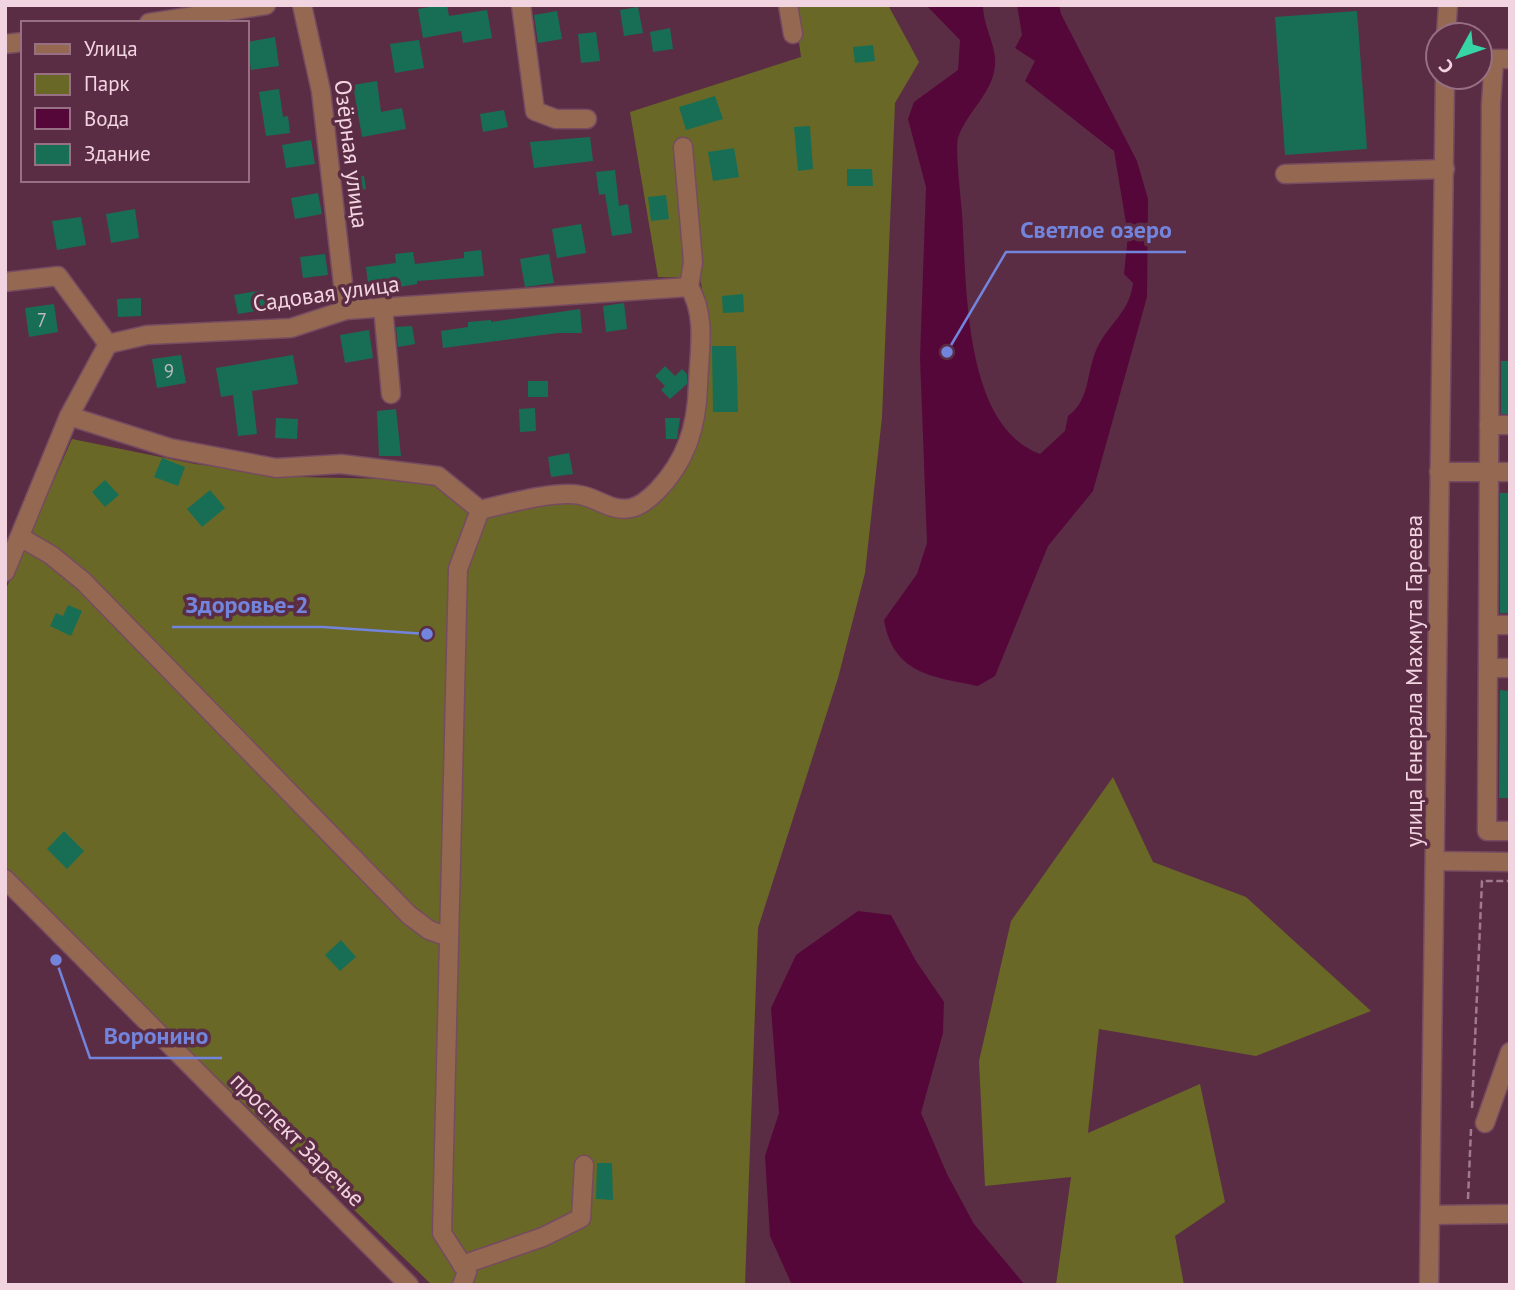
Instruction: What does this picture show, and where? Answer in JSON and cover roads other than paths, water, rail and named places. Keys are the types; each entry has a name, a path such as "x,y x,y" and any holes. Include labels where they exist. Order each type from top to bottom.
{"street":[{"path":"162,21 265,5"},
{"name":"Озёрная улица","path":"302,5 321,91 346,310"},
{"path":"521,5 535,111 556,119 587,119"},
{"path":"788,5 793,34"},
{"path":"1495,59 1501,267 1489,425 1487,831 1510,831"},
{"name":"улица Генерала Махмута Гареева","path":"1429,1285 1445,91"},
{"path":"480,510 524,499 579,495 613,508 631,508 648,500 675,472 690,441 698,405 701,336 697,299 689,287 693,262 683,147"},
{"path":"1285,174 1445,169"},
{"path":"5,282 58,276 108,344 69,416 5,572"},
{"name":"Садовая улица","path":"108,344 147,335 291,328 346,310 689,287"},
{"path":"383,307 391,394"},
{"path":"69,416 170,447 276,468 341,464 438,476 480,510"},
{"path":"1489,425 1510,425"},
{"path":"1439,472 1510,472"},
{"path":"462,1285 467,1272 442,1233 458,569 480,510"},
{"path":"20,537 51,555 83,581 368,875 429,930 449,937"},
{"path":"1489,625 1510,625"},
{"path":"1488,668 1510,668"},
{"path":"1436,860 1510,862"},
{"name":"проспект Заречье","path":"5,879 409,1285"},
{"path":"1485,1123 1510,1052"},
{"path":"463,1265 543,1237 581,1218 584,1165"},
{"path":"1430,1215 1510,1214"}],"water":[{"path":"926,5 983,5 994,50 995,69 987,90 962,128 957,144 968,311 982,383 996,414 1014,438 1040,454 1065,431 1068,416 1081,402 1094,355 1124,309 1133,283 1124,274 1128,235 1114,151 1025,81 1035,61 1015,48 1022,35 1017,5 1059,5 1061,14 1137,161 1148,199 1147,297 1093,491 1048,546 995,676 978,686 917,670 896,652 884,620 917,574 927,543 920,358 926,187 908,119 914,102 958,70 960,40"},
{"path":"858,911 891,915 916,961 944,1002 943,1033 921,1113 947,1174 974,1224 1025,1285 792,1285 770,1236 765,1156 779,1113 771,1008 796,955"}],"place":[{"name":"Светлое озеро","path":"947,352"},
{"name":"Здоровье-2","path":"427,634"},
{"name":"Воронино","path":"56,960"}]}
